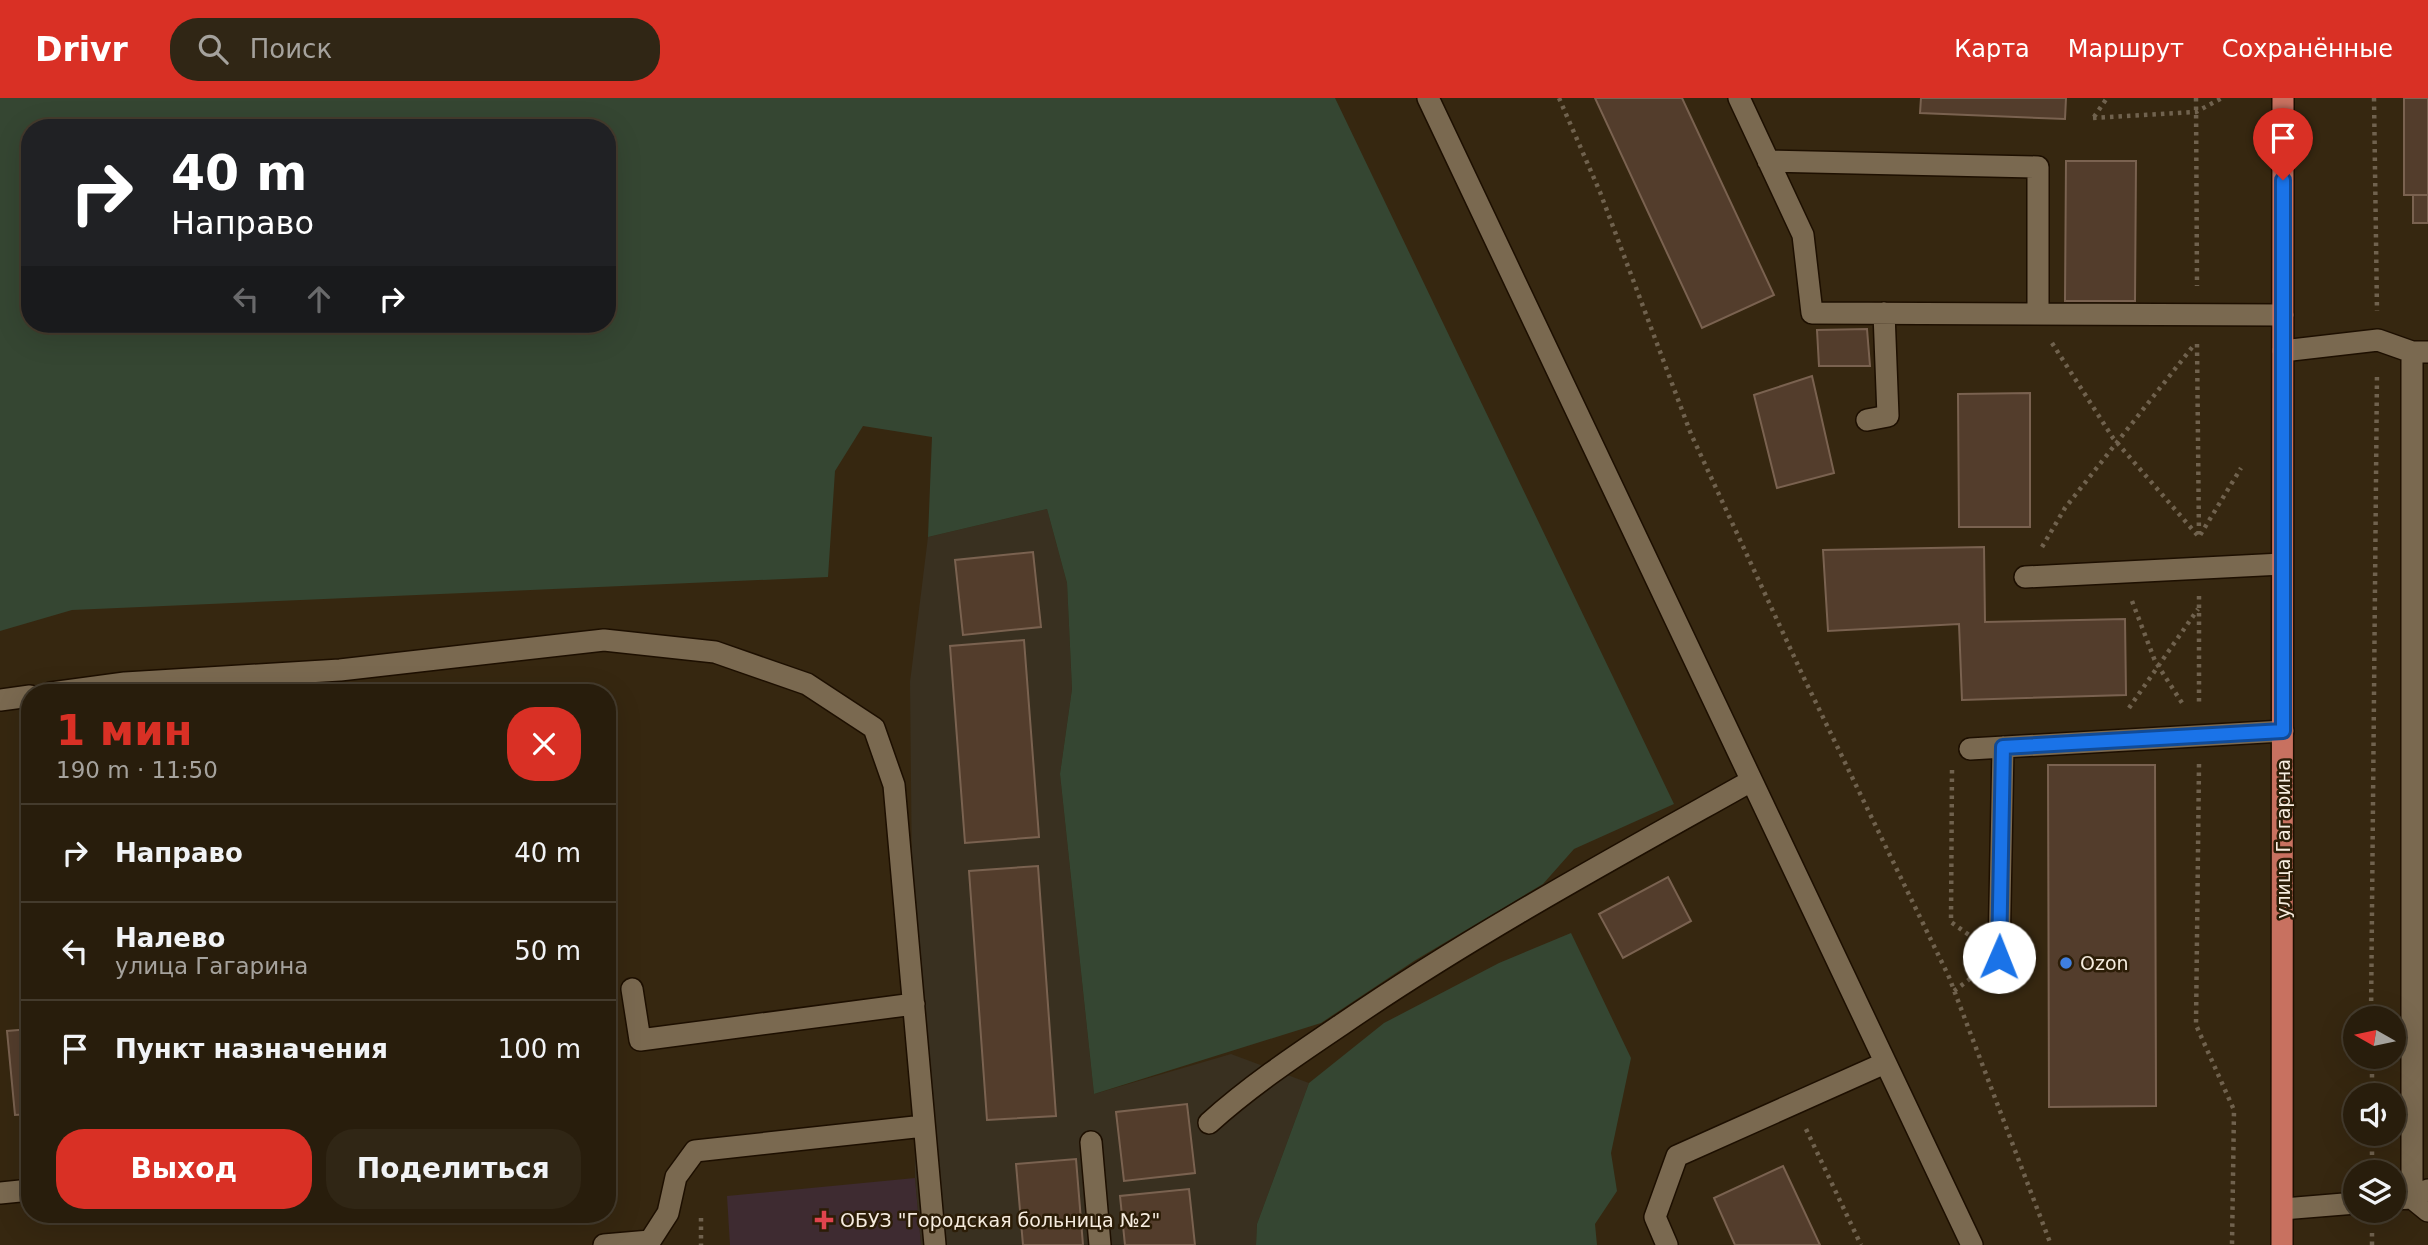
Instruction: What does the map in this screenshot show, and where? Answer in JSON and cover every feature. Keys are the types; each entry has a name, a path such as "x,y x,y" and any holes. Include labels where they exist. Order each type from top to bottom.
{"main road":[{"name":"улица Гагарина","path":"2282,1245 2283,98"}],"street":[{"path":"1427,98 1972,1245"},
{"path":"1740,98 1803,235 1812,313 2283,315"},
{"path":"1768,161 2038,167 2036,314"},
{"path":"1867,420 1888,416 1884,313"},
{"path":"2283,351 2378,340 2420,352 2415,1199"},
{"path":"2025,577 2282,564"},
{"path":"118,684 341,670 604,640 715,652 807,684 874,728 894,785 935,1245"},
{"path":"0,700 21,697"},
{"path":"1970,750 2199,733 2283,731"},
{"path":"1999,957 2003,747"},
{"path":"1209,1123 1242,1093 1411,977 1521,910 1751,781"},
{"path":"632,989 640,1040 914,1004"},
{"path":"1667,1245 1655,1217 1677,1156 1885,1063"},
{"path":"604,1245 650,1241 668,1213 676,1178 695,1151 924,1126"},
{"path":"1091,1142 1100,1245"},
{"path":"0,1193 21,1191"},
{"path":"2283,1209 2343,1204"}],"path":[{"path":"1559,98 1600,192 1691,434 1954,991 2051,1245"},
{"path":"2107,98 2093,118 2196,112 2222,98"},
{"path":"2196,98 2197,315"},
{"path":"2371,1006 2378,340 2374,98"},
{"path":"2036,314 2116,442 2199,537"},
{"path":"2025,577 2065,508 2197,341 2199,733 2196,1025 2234,1110 2232,1245"},
{"path":"2199,537 2241,468"},
{"path":"2121,571 2158,666 2199,733"},
{"path":"2123,713 2132,705 2199,608"},
{"path":"1954,991 1999,957 1951,922 1952,766 1970,750"},
{"path":"1795,1104 1861,1245"}],"shaded area":[{"path":"1047,509 1067,583 1072,689 1060,774 1094,1094 1231,1054 1309,1083 1257,1224 1256,1245 921,1245 915,1178 910,682 928,537"},
{"name":"ОБУЗ \"Городская больница №2\"","path":"915,1178 921,1245 730,1245 727,1196"}],"green space":[{"path":"0,98 1335,98 1674,804 1574,849 1543,884 1414,961 1321,1023 1094,1094 1060,774 1072,689 1067,583 1047,509 928,537 932,437 863,426 835,471 828,577 72,610 0,631"},
{"path":"1571,933 1631,1058 1611,1153 1617,1191 1595,1224 1597,1245 1256,1245 1257,1224 1309,1083 1384,1023 1499,963"}],"building":[{"path":"1595,98 1682,98 1774,295 1702,328"},
{"path":"1921,98 2066,98 2065,119 1920,113"},
{"path":"2404,98 2428,98 2428,195 2404,195"},
{"path":"2066,161 2136,161 2135,301 2065,301"},
{"path":"2413,195 2428,195 2428,223 2413,223"},
{"path":"1867,329 1870,366 1819,366 1817,330"},
{"path":"1812,376 1834,473 1777,488 1754,395"},
{"path":"2030,393 2030,527 1959,527 1958,394"},
{"path":"1984,547 1985,622 2125,619 2126,695 1962,700 1959,624 1828,631 1823,550"},
{"path":"1033,552 1041,627 963,635 955,560"},
{"path":"1024,640 1039,837 965,843 950,646"},
{"path":"2048,765 2155,765 2156,1106 2049,1107"},
{"path":"1038,866 1056,1116 987,1120 969,871"},
{"path":"1668,877 1691,921 1623,958 1599,914"},
{"path":"21,1030 21,1115 15,1115 7,1031"},
{"path":"1187,1104 1195,1173 1124,1181 1116,1112"},
{"path":"1076,1159 1083,1245 1023,1245 1016,1164"},
{"path":"1783,1166 1820,1245 1735,1245 1714,1198"},
{"path":"1189,1189 1195,1245 1125,1245 1120,1196"}],"place":[{"name":"Ozon","path":"2066,963"},
{"name":"ОБУЗ \"Городская больница №2\"","path":"824,1220"}],"route":[{"path":"1999,957 2003,747 2283,731 2283,180"}]}
